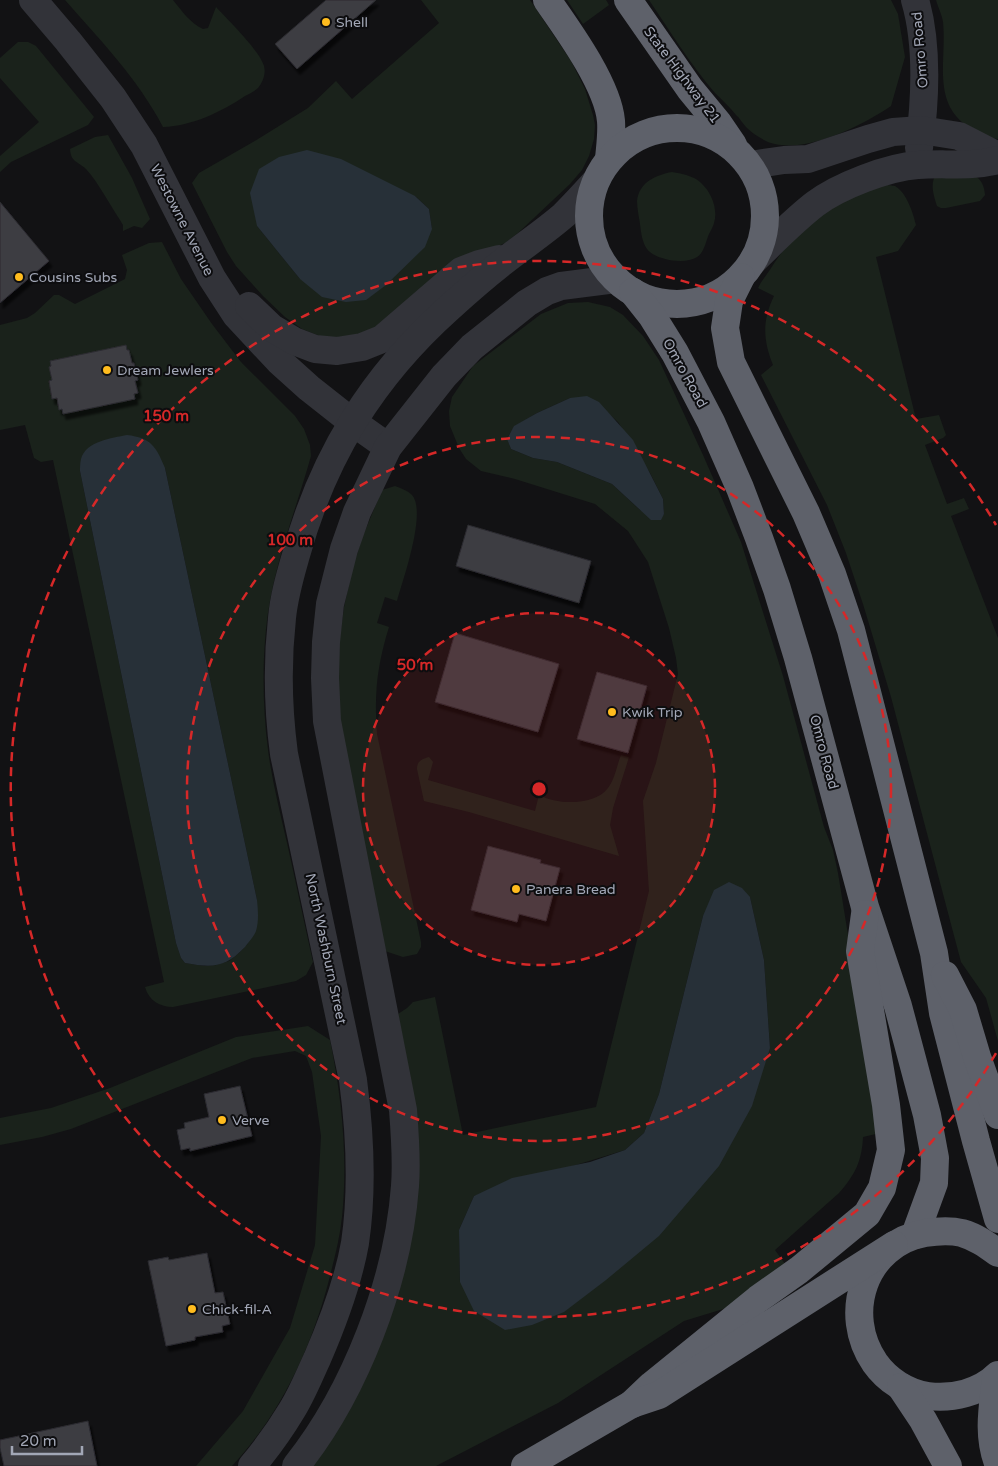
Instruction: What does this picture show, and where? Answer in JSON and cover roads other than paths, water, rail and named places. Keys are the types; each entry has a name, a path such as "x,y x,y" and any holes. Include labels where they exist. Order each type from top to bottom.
{"highway":[{"path":"547,0 586,59 604,95 611,120 612,136 589,208 591,234 600,258 624,286 660,302 690,303 717,294 747,269"},
{"name":"State Highway 21","path":"628,0 690,89 743,158"},
{"path":"602,171 630,140 657,129 685,127 713,135 743,158 761,188 765,213 763,238 728,301 725,328 731,362 806,514 832,574 851,630 934,953 943,1013 998,1219"},
{"name":"Omro Road","path":"624,286 652,316 688,375 723,448 759,538 798,658 865,907 898,1006 927,1115 935,1158 934,1183 904,1240"},
{"path":"632,1404 660,1378 758,1299 799,1270 867,1214 882,1188 892,1150 860,951 865,907"},
{"path":"934,953 963,1010 977,1057 998,1115"},
{"path":"525,1466 632,1404 659,1395 904,1240 938,1230 962,1233 985,1242 998,1253"},
{"path":"904,1240 876,1262 864,1282 859,1306 860,1330 868,1353 882,1372 900,1386 920,1395 940,1398 960,1395 979,1388 997,1376"},
{"path":"995,1451 991,1428 997,1376"},
{"path":"900,1386 923,1420 945,1460"}],"street":[{"name":"Westowne Avenue","path":"33,0 113,98 144,145 212,278 242,321 279,361 309,388 352,422 388,447"},
{"name":"Omro Road","path":"915,0 919,19 924,100 917,165"},
{"path":"743,158 808,159 893,132 921,130 959,136 998,156"},
{"path":"747,269 794,221 817,203 878,173 917,165 984,164 998,160"},
{"path":"352,422 376,386 404,353 448,308 563,215 602,171"},
{"path":"196,246 248,305 272,328 294,341 315,349 337,351 362,347 382,339 461,271 510,256"},
{"path":"296,1466 309,1450 338,1401 364,1348 384,1296 401,1219 405,1185 403,1110 327,721 326,642 330,604 344,548 357,512 388,447 444,376 472,346 527,303 547,290 561,286 624,286"},
{"name":"North Washburn Street","path":"252,1466 271,1443 293,1409 330,1328 344,1287 355,1243 359,1202 357,1110 284,754 280,724 279,691 280,640 286,590 299,542 311,507 336,451 352,422"}],"place":[{"name":"Shell","path":"326,22"},
{"name":"Cousins Subs","path":"19,277"},
{"name":"Dream Jewlers","path":"107,370"},
{"name":"Kwik Trip","path":"612,712"},
{"name":"Panera Bread","path":"516,889"},
{"name":"Verve","path":"222,1120"},
{"name":"Chick-fil-A","path":"192,1309"}]}
